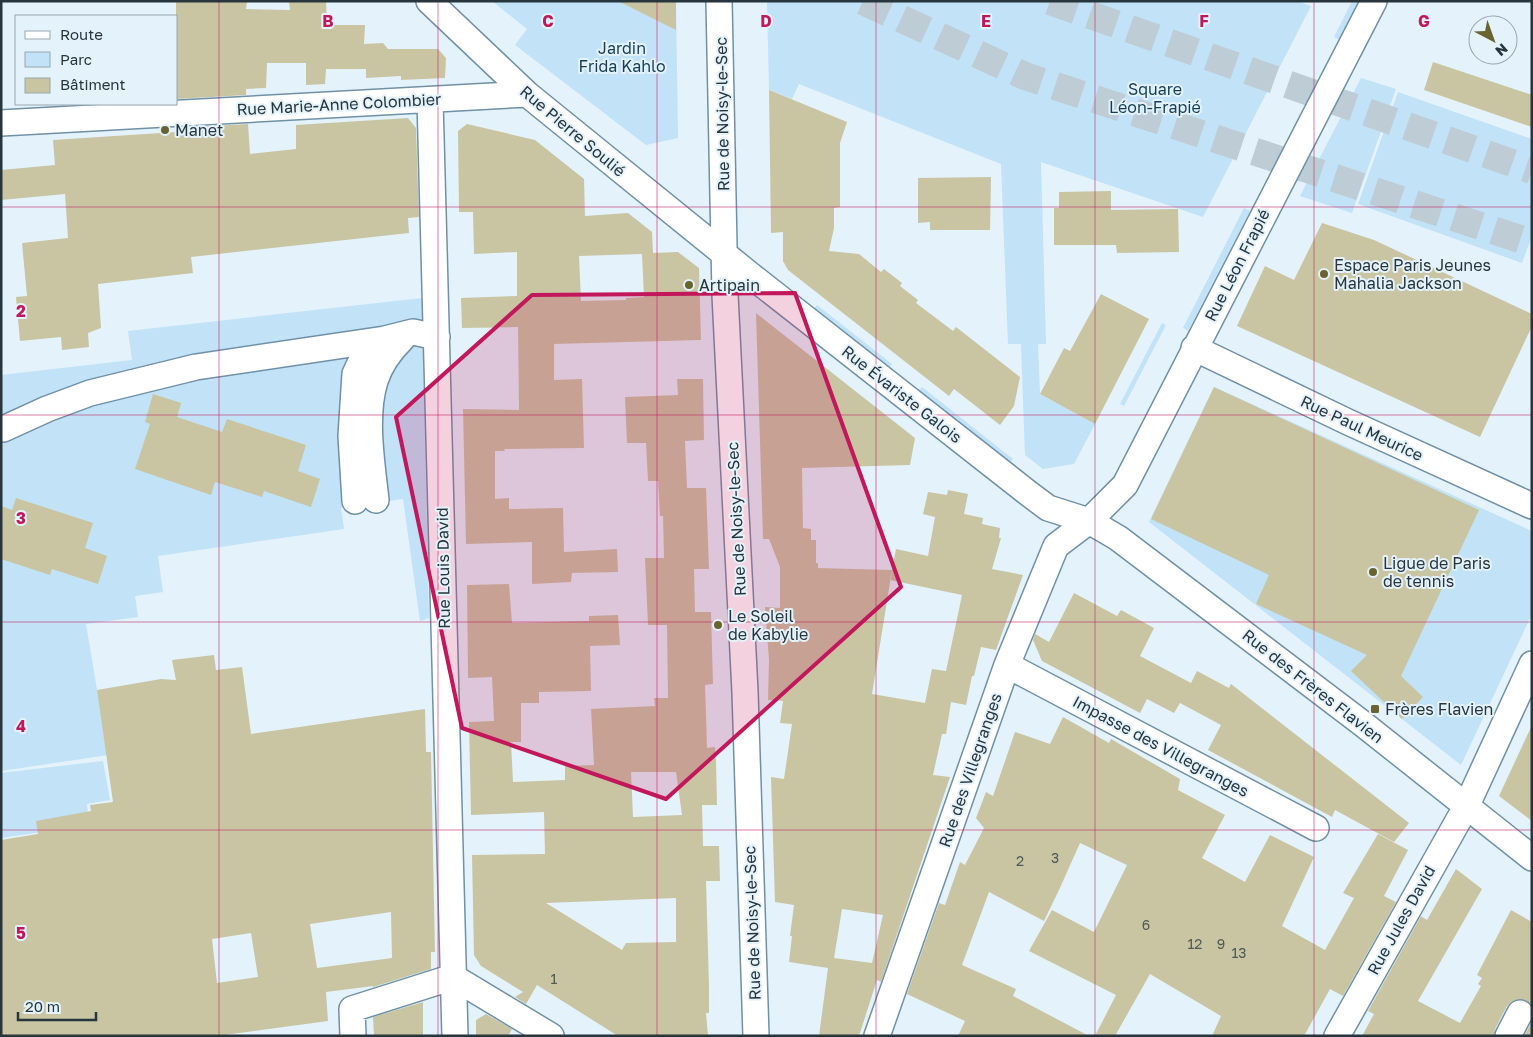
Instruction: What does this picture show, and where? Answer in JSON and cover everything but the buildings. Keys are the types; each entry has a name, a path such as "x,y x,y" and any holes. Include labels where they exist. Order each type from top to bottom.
{"street":[{"name":"Rue Pierre Soulié","path":"430,1 527,94 724,253"},
{"name":"Rue de Noisy-le-Sec","path":"719,1 724,295 744,692 756,1036"},
{"name":"Rue Léon Frapié","path":"1088,521 1125,485 1374,1"},
{"name":"Rue Marie-Anne Colombier","path":"1,123 527,94"},
{"name":"Rue Louis David","path":"430,100 413,336 453,977 455,1036"},
{"name":"Rue Évariste Galois","path":"724,253 1048,508 1088,521"},
{"path":"3,429 90,392 196,367 413,336"},
{"path":"365,501 375,381 382,364 393,348 413,336"},
{"name":"Rue Paul Meurice","path":"1194,348 1339,418 1532,506"},
{"name":"Rue des Villegranges","path":"877,1036 1007,665 1056,546 1088,521"},
{"name":"Rue des Frères Flavien","path":"1088,521 1118,538 1466,805 1532,858"},
{"name":"Rue Jules David","path":"1336,1036 1466,805 1532,664"},
{"name":"Impasse des Villegranges","path":"1007,665 1316,828"},
{"path":"353,1036 352,1009 453,977 551,1036"},
{"path":"1508,1036 1520,1013"}],"highlighted area":[{"path":"795,293 901,587 666,799 462,728 396,417 532,295"}],"green space":[{"name":"Jardin Frida Kahlo","path":"492,1 676,1 678,138 646,145 515,45 527,29"},
{"name":"Square Léon-Frapié","path":"767,1 1297,1 1311,6 1203,217 1041,162 1046,344 1038,344 1040,394 1095,424 1074,464 1043,469 1025,455 1021,344 1008,344 1001,164 799,84 792,99 769,90"},
{"path":"1352,1 1359,1 1340,40 1334,37"},
{"path":"1361,78 1396,89 1352,213 1300,196"},
{"path":"1398,92 1532,139 1532,236 1522,263 1358,204"},
{"path":"1244,208 1250,211 1188,331 1183,328"},
{"path":"422,298 429,618 420,621 403,499 341,508 344,529 158,556 163,592 135,596 138,617 86,624 108,755 1,771 1,375 132,360 128,331"},
{"path":"817,305 892,364 887,370 813,310"},
{"path":"1162,323 1166,325 1124,406 1120,404"},
{"path":"922,387 1013,459 1009,464 918,392"},
{"name":"Ligue de Paris de tennis","path":"1214,387 1532,531 1532,614 1461,765 1149,522"},
{"path":"103,761 110,800 87,804 89,825 1,838 1,773"}],"tunnel":[{"path":"863,1 1025,76 1532,243"},
{"path":"1050,1 1532,170"}],"place":[{"name":"Manet","path":"165,130"},
{"name":"Espace Paris Jeunes Mahalia Jackson","path":"1324,274"},
{"name":"Artipain","path":"689,285"},
{"name":"Ligue de Paris de tennis","path":"1373,572"},
{"name":"Le Soleil de Kabylie","path":"718,625"},
{"name":"Frères Flavien","path":"1375,709"}]}
